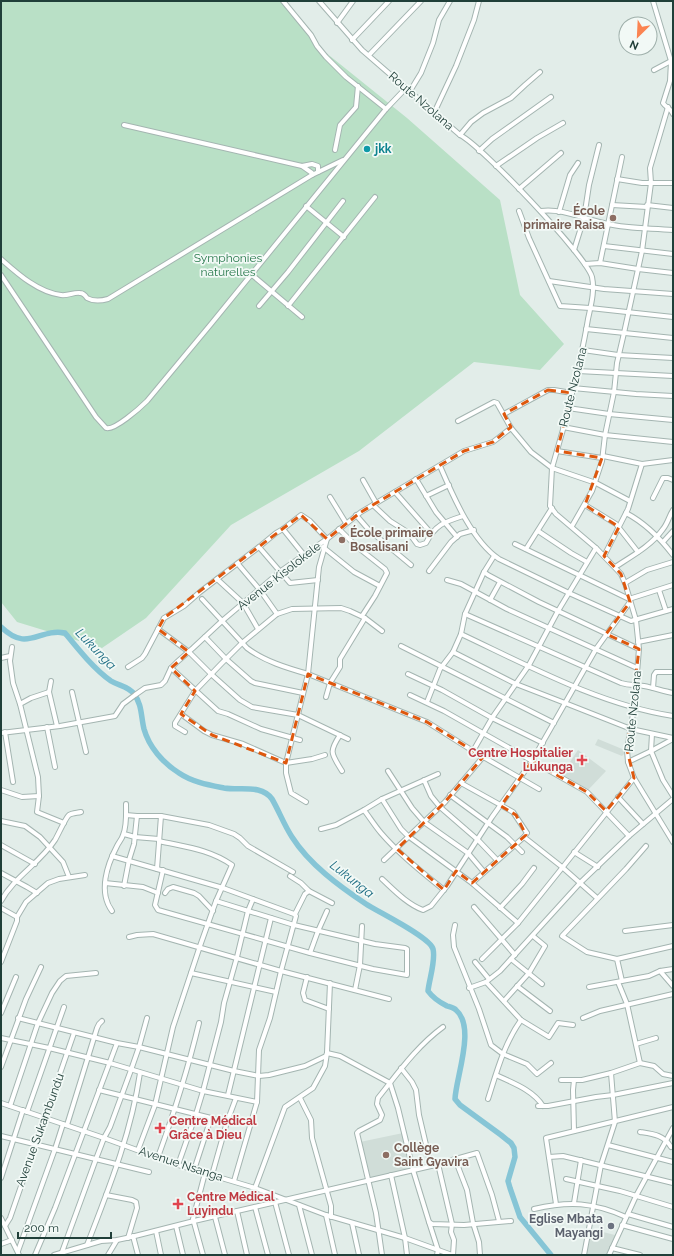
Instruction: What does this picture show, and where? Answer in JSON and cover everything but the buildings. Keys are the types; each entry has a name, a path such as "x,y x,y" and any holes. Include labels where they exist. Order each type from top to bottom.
{"street":[{"path":"283,1 311,35 317,46 346,77 386,109"},
{"name":"Route Nzolana","path":"318,1 352,40 434,113 460,135 471,142 496,166 541,212 574,250 592,275 593,287 583,350 568,412 552,468 550,502 556,514 572,526 596,548 621,574 625,583 636,620 639,649 634,708 627,750 628,762 634,778 673,842"},
{"path":"337,23 353,1"},
{"path":"352,40 389,1"},
{"path":"369,55 421,1"},
{"path":"1,275 96,417 106,428 109,429 135,412 146,401 386,109 408,90 420,73 433,43 439,20 450,1"},
{"path":"434,113 456,66 474,20 479,1"},
{"path":"653,1 672,61 670,82 663,103 671,109 673,114"},
{"path":"654,70 672,61"},
{"path":"460,135 471,122 483,113 512,98 540,72"},
{"path":"335,150 340,125 356,107 358,86"},
{"path":"480,151 492,139 551,97"},
{"path":"572,526 596,483 603,457 605,435 614,392 618,355 642,251 651,183 651,166 668,107"},
{"path":"496,166 537,138 563,123"},
{"path":"124,125 302,166 316,165 318,166 318,172"},
{"path":"574,250 584,218 589,185 599,144"},
{"path":"519,189 561,153"},
{"path":"600,263 622,157"},
{"path":"1,259 21,276 52,292 64,295 81,293 95,301 102,301 108,299 312,175 345,159"},
{"path":"559,212 570,175 578,163"},
{"path":"302,166 312,173 312,175"},
{"path":"617,179 651,183 673,183"},
{"path":"288,306 375,197"},
{"path":"259,306 343,201"},
{"path":"612,205 673,208"},
{"path":"306,206 344,237"},
{"path":"541,212 549,210 608,224 673,230"},
{"path":"519,212 529,238 560,306 673,316"},
{"path":"604,246 673,254"},
{"path":"585,264 600,263 673,273"},
{"path":"251,274 302,318"},
{"path":"549,281 633,292 673,294"},
{"path":"586,329 673,338"},
{"path":"583,350 618,355 673,358"},
{"path":"578,371 673,376"},
{"path":"573,388 673,396"},
{"path":"504,414 548,390 572,393"},
{"path":"458,421 494,402 497,403 511,428 532,452 552,468 596,483 630,501"},
{"path":"568,408 673,420"},
{"name":"Avenue Kisolokele","path":"3,732 80,723 115,716 123,704 145,688 161,685 165,681 171,668 222,621 281,572 327,539 356,515 464,451 493,442 511,428"},
{"path":"563,428 605,435 673,442"},
{"path":"557,451 642,464 673,460"},
{"path":"604,556 626,512 642,464"},
{"path":"440,466 463,516 490,553 494,556 630,621 673,609"},
{"path":"652,498 663,478 673,480"},
{"path":"416,479 436,512 446,522 457,537"},
{"path":"363,480 374,504 390,521 409,534 417,544 420,545 426,543 431,533 435,529 446,522 463,516"},
{"path":"426,496 449,485"},
{"path":"395,492 431,533"},
{"path":"330,497 346,523"},
{"path":"585,505 612,520 638,552"},
{"path":"526,549 552,508"},
{"path":"615,567 646,547 658,537 673,510"},
{"path":"626,512 642,522 663,542 673,555"},
{"path":"128,667 142,658 145,654 164,618 184,606 301,515 310,521 327,539 324,548 314,608 308,674 286,763 287,779 291,793 306,802"},
{"path":"356,515 369,530 411,565"},
{"path":"283,529 304,555"},
{"path":"326,697 330,683 340,667 340,659 386,576 386,570 356,546 339,529"},
{"path":"429,571 451,542 460,534 474,530"},
{"path":"538,531 587,562"},
{"path":"663,542 673,531"},
{"path":"515,544 630,600"},
{"path":"319,545 354,572 380,586"},
{"path":"260,547 290,583 318,580"},
{"path":"473,751 492,718 506,700 540,647 558,611 596,548"},
{"path":"426,702 440,669 453,652 461,634 465,614 476,593 484,572 494,556"},
{"path":"625,583 647,570 673,562"},
{"path":"238,564 278,614"},
{"path":"484,572 539,602 639,649"},
{"path":"217,579 243,603 258,629"},
{"path":"447,580 461,584 490,600 637,668"},
{"path":"490,600 500,582"},
{"path":"382,879 409,903 423,910 431,906 444,890 532,761 574,686 606,634 630,600 673,585"},
{"path":"658,590 666,611"},
{"path":"202,599 252,652 289,669 308,674 428,722 473,751 539,789"},
{"path":"185,732 175,725 196,691 242,643 278,614 292,609 341,608 363,617 382,631"},
{"path":"465,614 630,686 635,685 673,693"},
{"path":"158,629 189,652 240,700 252,707 298,715 348,739"},
{"path":"461,634 574,686 634,708 673,716"},
{"path":"638,642 673,635"},
{"path":"205,637 226,659 251,681 303,693"},
{"path":"401,646 554,723"},
{"path":"12,647 10,656 13,683 20,704 38,777 39,796 37,812 64,823"},
{"path":"453,652 516,684 631,729 673,738 628,762"},
{"path":"1,658 10,656"},
{"path":"171,668 218,711 261,728 300,740"},
{"path":"653,688 654,673 673,672"},
{"path":"408,674 543,743"},
{"path":"51,681 49,692 57,726"},
{"path":"20,704 36,696 49,692"},
{"path":"72,692 86,752"},
{"path":"410,695 426,702 587,792 630,836"},
{"path":"181,714 204,731 221,738 243,744 286,763 307,760 325,754"},
{"path":"47,727 55,767"},
{"path":"3,732 13,782"},
{"path":"469,988 487,980 500,971 580,883 673,797 665,784 651,751 652,734"},
{"path":"340,735 333,746 332,751 334,759 342,771"},
{"path":"384,860 440,807 483,757"},
{"path":"388,771 412,808 424,822 468,854 484,872"},
{"path":"321,829 336,825 382,799 401,792 438,774"},
{"path":"482,959 518,922 634,778"},
{"path":"424,780 431,796 440,807 478,840 497,860"},
{"path":"461,783 516,815 527,833 472,883"},
{"path":"1,790 22,797 39,796"},
{"path":"450,795 507,837 522,852"},
{"path":"618,797 643,824"},
{"path":"382,799 401,829 408,836 472,883 518,922"},
{"path":"112,911 107,904 105,883 112,856 124,834 126,804"},
{"path":"364,810 381,833 444,890"},
{"path":"1,901 7,891 50,847 68,815 81,812"},
{"path":"126,815 161,816 209,825 234,834 248,846 293,872"},
{"path":"124,886 135,838 138,816"},
{"path":"157,869 161,816"},
{"path":"1,820 25,826 50,847 63,862 69,877"},
{"path":"124,834 135,838 159,840 210,852 232,865 216,901 173,1027 155,1105 138,1150"},
{"path":"524,837 562,867 597,898"},
{"path":"1,845 35,864"},
{"path":"646,846 562,936 587,952 617,959 673,946"},
{"path":"574,852 598,867"},
{"path":"112,856 223,888 295,914"},
{"path":"500,908 522,884 534,868"},
{"path":"163,870 155,905 158,910 310,953 407,975 407,949 405,948 361,941 318,931 216,901"},
{"path":"1,873 37,894"},
{"path":"1,962 17,921 17,917 26,902 48,883 69,877 85,875"},
{"path":"290,876 301,883 309,891 332,903"},
{"path":"105,883 143,887 158,893"},
{"path":"165,893 168,889 173,887 194,893 199,896 213,911"},
{"path":"234,1181 257,1102 259,1050 270,1018 281,970 296,919 295,914 305,894 309,891"},
{"path":"178,1165 203,1091 221,1022 224,1003 248,911 253,899"},
{"path":"474,907 515,955"},
{"path":"1,908 17,917"},
{"path":"310,953 327,911"},
{"path":"228,1095 271,918"},
{"path":"455,925 453,935 454,947 469,988 479,1009 491,1044 502,1054 527,1064 537,1074 551,1064"},
{"path":"355,990 360,965 362,926"},
{"path":"625,931 673,926"},
{"path":"130,937 153,934 388,999"},
{"path":"504,1001 529,973 545,946 533,936"},
{"path":"511,959 542,984"},
{"path":"617,959 620,981 628,1004 640,1063"},
{"path":"475,962 487,980 521,1020 549,1037 558,1023 573,1025"},
{"path":"1,1067 18,1018 41,967"},
{"path":"589,987 648,976 660,971 673,969"},
{"path":"660,971 673,986"},
{"path":"10,1106 38,1022 52,993 66,976 96,973"},
{"path":"192,973 276,992"},
{"path":"1,1013 16,977"},
{"path":"307,977 303,993 304,1000 329,1009"},
{"path":"255,1188 285,1107 313,1088 325,1066 327,1053 330,983"},
{"path":"517,986 550,1011"},
{"path":"583,1018 600,1011 673,994"},
{"path":"1,1178 14,1139 64,1007"},
{"path":"18,1018 38,1022 74,1033 139,1047 234,1072 259,1076 305,1066 326,1056 327,1053"},
{"path":"62,1252 96,1158 110,1127 131,1070 147,1018"},
{"path":"488,1099 502,1054 512,1032 521,1020"},
{"path":"18,1253 65,1125 99,1024 102,1021"},
{"path":"158,1157 183,1085 199,1023"},
{"path":"382,1255 369,1180 358,1131 380,1120 382,1115 377,1101 401,1068 422,1045 443,1027"},
{"name":"Avenue Sukambundu","path":"5,1226 10,1218 34,1144 68,1054 74,1033"},
{"path":"1,1038 110,1063 203,1091 257,1102"},
{"path":"636,1044 656,1038"},
{"path":"35,1255 76,1154 117,1043"},
{"path":"327,1053 340,1056 390,1083 398,1108 413,1170 438,1253"},
{"path":"561,1080 582,1080 611,1073 640,1063 654,1066 664,1074 673,1076"},
{"path":"401,1068 412,1082 416,1090 419,1115 431,1166"},
{"path":"87,1245 124,1145 136,1100 140,1073"},
{"path":"584,1255 592,1206 601,1165 615,1122 611,1073"},
{"path":"496,1075 527,1090 538,1098 543,1106"},
{"path":"574,1080 574,1131"},
{"path":"538,1106 613,1095 673,1083"},
{"path":"99,1090 227,1122"},
{"path":"212,1175 227,1122 236,1098"},
{"path":"300,1098 311,1120 312,1138 326,1191 332,1206 331,1217"},
{"path":"1,1108 2,1103"},
{"name":"Avenue Nsanga","path":"2,1103 178,1165 255,1188 331,1217 405,1238 438,1253 452,1255"},
{"path":"556,1204 546,1138 673,1107"},
{"path":"194,1170 211,1118"},
{"path":"609,1255 636,1196 673,1128"},
{"path":"640,1132 656,1134 667,1140 672,1147"},
{"path":"1,1136 149,1172"},
{"path":"608,1144 656,1159 673,1162"},
{"path":"664,1146 672,1147"},
{"path":"54,1255 102,1241 128,1238 194,1221 431,1166 477,1153 492,1195 499,1221"},
{"path":"549,1157 563,1156 673,1183"},
{"path":"455,1159 466,1190 473,1223 479,1242 480,1255"},
{"path":"574,1203 581,1160"},
{"path":"438,1164 452,1224 451,1232 454,1240 452,1255"},
{"path":"203,1255 193,1216 205,1173"},
{"path":"391,1175 405,1238 407,1255"},
{"path":"566,1179 636,1196 673,1207"},
{"path":"106,1195 136,1202 136,1208 128,1238"},
{"path":"275,1202 289,1255"},
{"path":"534,1209 556,1204 574,1203 609,1210 673,1227"},
{"path":"299,1205 312,1255"},
{"path":"255,1207 268,1255"},
{"path":"237,1211 248,1255"},
{"path":"326,1215 335,1255"},
{"path":"215,1217 224,1255"},
{"path":"1,1218 18,1253"},
{"path":"429,1222 432,1224 464,1225 473,1223 511,1221"},
{"path":"352,1224 359,1255"},
{"path":"176,1226 183,1255"},
{"path":"622,1226 673,1239"},
{"path":"156,1231 161,1255"},
{"path":"134,1236 138,1255"},
{"path":"1,1244 12,1240"},
{"path":"108,1255 117,1240"},
{"path":"612,1248 640,1255"}],"highlighted area":[{"path":"548,390 572,393 557,451 602,458 585,505 619,527 604,556 621,574 630,602 606,634 639,649 627,750 634,778 606,811 587,792 532,761 501,806 516,815 526,835 472,883 456,871 444,890 397,849 445,802 483,757 427,722 308,674 286,763 212,735 181,714 195,691 171,668 189,652 158,629 164,618 301,515 327,539 361,512 464,451 493,442 511,427 504,414"}],"shaded area":[{"path":"598,739 627,751 622,756 595,745"},
{"name":"Centre Hospitalier Lukunga","path":"578,750 606,771 588,790 562,774"},
{"name":"Collège Saint Gyavira","path":"403,1133 411,1168 370,1179 360,1142"},
{"path":"599,1231 615,1235 607,1255 584,1254 590,1232 598,1235"}],"green space":[{"name":"Symphonies naturelles","path":"1,1 281,1 325,52 407,118 500,200 520,295 564,344 540,370 474,362 359,451 231,525 146,618 102,648 17,622 1,602"}],"waterway":[{"name":"Lukunga","path":"1,627 10,635 26,639 56,632 65,633 98,671 114,683 132,691 140,706 146,736 157,754 167,764 189,779 201,783 230,789 250,789 262,791 267,794 272,799 286,828 299,847 325,874 372,908 403,925 430,944 433,949 434,959 428,991 439,1001 456,1010 462,1018 464,1028 465,1040 455,1099 460,1105 511,1143 514,1148 515,1157 508,1181 520,1217 551,1255"}],"place":[{"name":"jkk","path":"367,149"},
{"name":"École primaire Raisa","path":"613,218"},
{"name":"École primaire Bosalisani","path":"342,540"},
{"name":"Centre Hospitalier Lukunga","path":"582,760"},
{"name":"Centre Médical Grâce à Dieu","path":"160,1128"},
{"name":"Collège Saint Gyavira","path":"386,1155"},
{"name":"Centre Médical Luyindu","path":"178,1204"},
{"name":"Eglise Mbata Mayangi","path":"611,1226"}]}
